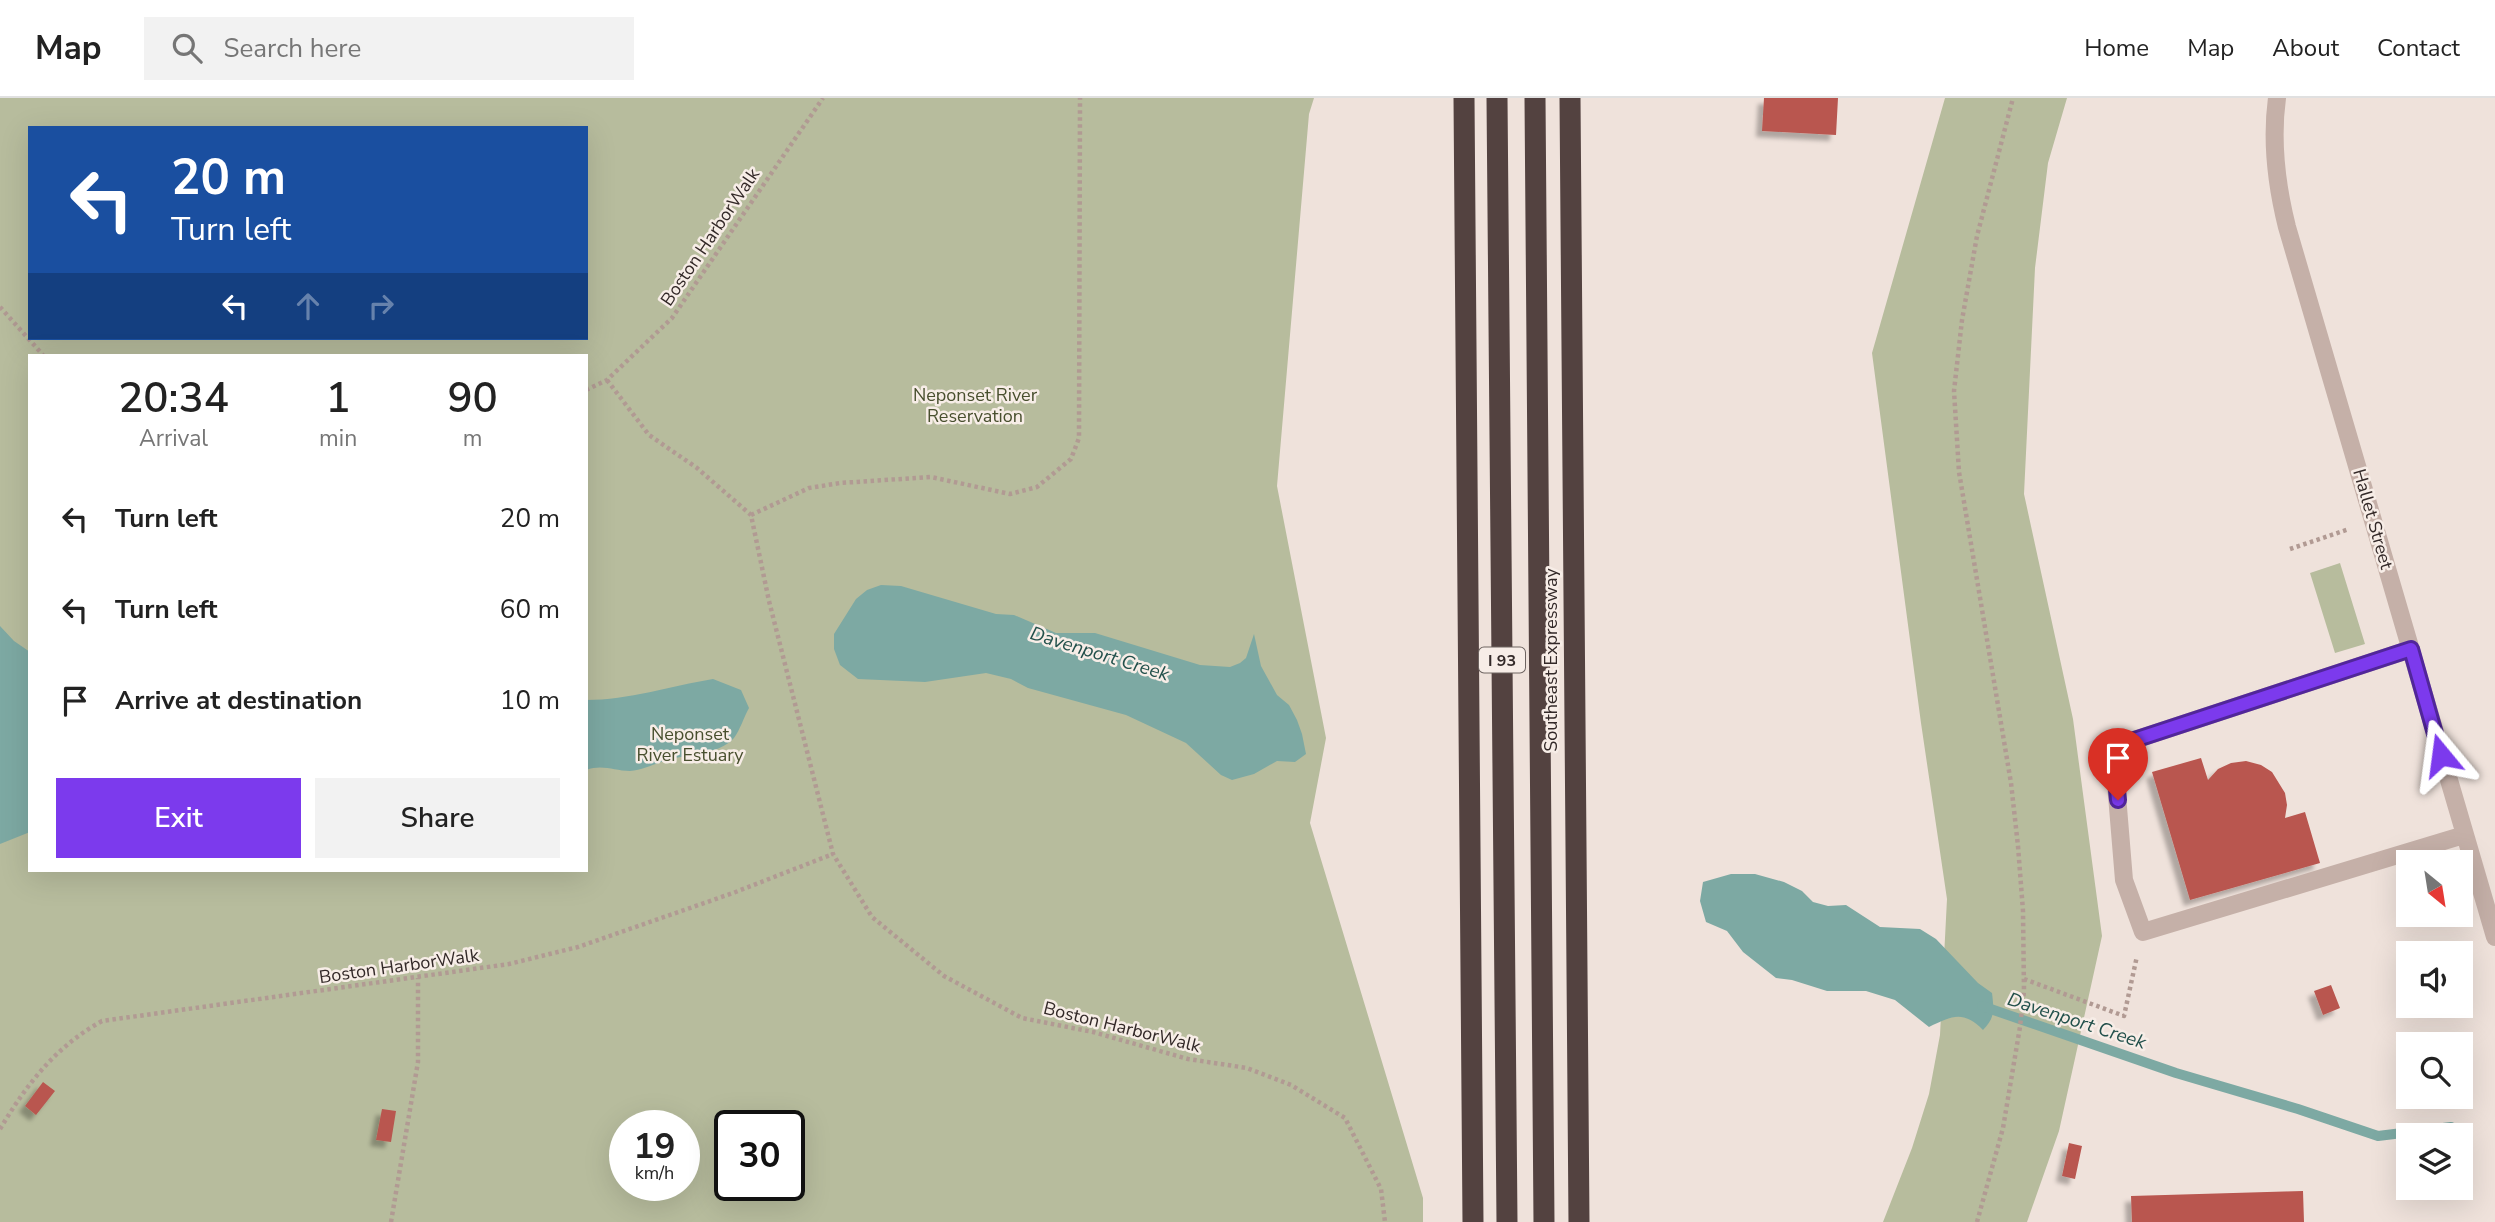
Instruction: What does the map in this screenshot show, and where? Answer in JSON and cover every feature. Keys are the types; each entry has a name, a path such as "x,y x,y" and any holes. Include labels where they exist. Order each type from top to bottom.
{"highway":[{"name":"I 93","path":"1465,98 1474,1222"},
{"name":"I 93","path":"1497,98 1507,1222"},
{"name":"I 93","path":"1535,98 1544,1222"},
{"name":"Southeast Expressway","path":"1570,98 1578,1222"}],"street":[{"name":"Hallet Street","path":"2277,98 2274,146 2280,199 2495,937"},
{"path":"2411,649 2113,747 2124,880 2143,932 2464,835"}],"path":[{"name":"Boston HarborWalk","path":"588,389 607,380 671,318 822,98"},
{"path":"607,380 649,435 697,468 751,515 809,488 853,482 931,477 1010,494 1037,487 1072,459 1079,438 1080,98"},
{"path":"1977,1222 2003,1128 2020,1027 2024,979 2023,911 2015,815 1955,442 1954,391 1962,320 1977,236 2012,98"},
{"path":"0,307 28,338"},
{"path":"30,340 42,354"},
{"name":"Boston HarborWalk","path":"751,515 769,601 833,854 872,917 943,976 1022,1018 1093,1032 1188,1059 1247,1068 1291,1084 1345,1118 1381,1189 1385,1222"},
{"path":"2290,549 2373,521"},
{"name":"Boston HarborWalk","path":"0,1129 24,1089 75,1036 102,1021 509,964 578,947 833,854"},
{"path":"2024,979 2124,1016 2143,932"},
{"path":"391,1222 418,1062 418,978"}],"green space":[{"name":"Neponset River Reservation","path":"0,98 1314,98 1309,114 1277,486 1326,738 1310,823 1423,1198 1423,1222 0,1222"},
{"path":"1945,98 2067,98 2048,163 2035,268 2024,494 2073,719 2102,936 2059,1131 2027,1222 1883,1222 1912,1148 1929,1094 1940,1035 1947,899 1872,353"},
{"path":"2340,563 2365,644 2335,653 2310,573"}],"water":[{"path":"881,585 901,586 996,614 1014,615 1056,633 1095,633 1200,665 1230,667 1240,663 1246,658 1254,634 1261,666 1277,695 1289,705 1297,720 1306,754 1295,762 1277,761 1254,774 1232,780 1221,775 1186,743 1126,715 1028,688 1011,679 986,673 925,682 858,679 840,665 834,649 834,634 856,599 867,590"},
{"path":"0,626 28,651 28,833 0,844"},
{"path":"713,679 741,690 749,708 734,738 720,748 635,770 588,770 588,700 634,695"},
{"path":"1731,874 1755,874 1784,882 1802,891 1813,902 1828,906 1846,905 1880,927 1920,929 1936,939 1978,983 1992,993 1990,1022 1983,1030 1963,1017 1957,1017 1929,1027 1895,1000 1866,991 1827,991 1776,978 1743,952 1727,931 1706,922 1700,901 1703,882"}],"building":[{"path":"1764,98 1838,98 1836,135 1762,131"},
{"path":"2201,758 2208,780 2218,769 2231,763 2246,761 2261,765 2272,772 2285,793 2285,818 2305,812 2320,863 2190,900 2152,772"},
{"path":"2331,985 2340,1008 2323,1015 2314,991"},
{"path":"43,1082 55,1091 36,1115 25,1106"},
{"path":"382,1109 396,1111 391,1142 376,1140"},
{"path":"2069,1143 2082,1146 2075,1179 2062,1176"},
{"path":"2303,1191 2304,1222 2132,1222 2131,1196"}],"waterway":[{"name":"Davenport Creek","path":"1982,1006 2176,1073 2378,1136 2396,1134"}],"route":[{"path":"2118,800 2113,747 2411,649 2441,755"}],"park label":[{"name":"Neponset River Estuary","path":"690,744"}]}
